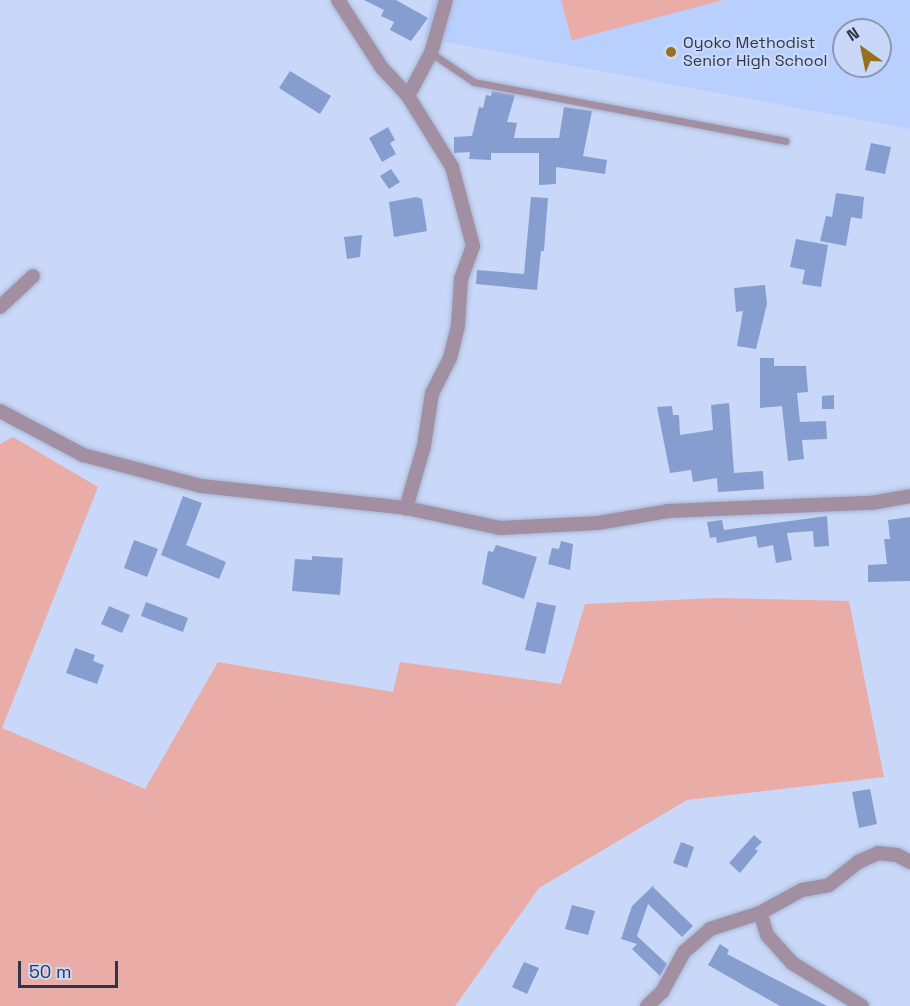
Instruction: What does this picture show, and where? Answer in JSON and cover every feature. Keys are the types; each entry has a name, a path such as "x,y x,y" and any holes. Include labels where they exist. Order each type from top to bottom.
{"street":[{"path":"338,0 382,68 408,96 452,167 473,246 461,279 455,337 450,358 432,393 424,446 406,508"},
{"path":"408,96 431,53 446,0"},
{"path":"0,308 33,276"},
{"path":"0,411 12,420 82,455 201,486 406,508 500,528 598,523 668,511 871,503 910,496"},
{"path":"0,429 12,420"},
{"path":"647,1006 662,992 684,952 699,937 718,926 760,914 802,890 829,885 858,862 878,854 897,855 910,862"},
{"path":"760,914 767,935 792,963 862,1006"}],"lane":[{"path":"431,53 474,82 785,141"}],"shaded area":[{"name":"Oyoko Methodist Senior High School","path":"432,0 910,0 910,129 424,38"},
{"path":"561,0 723,0 572,40"},
{"path":"13,437 98,487 2,728 145,789 218,662 393,692 400,662 561,684 585,604 716,598 849,601 884,777 687,800 539,888 455,1006 0,1006 0,444"}],"building":[{"path":"364,0 396,0 428,18 411,41 390,30 394,22 381,16 384,10"},
{"path":"290,71 331,96 320,114 279,88"},
{"path":"492,91 515,95 507,122 517,123 514,138 559,138 564,107 592,111 583,156 607,160 605,174 556,167 556,184 539,185 539,153 491,153 491,160 469,159 470,152 454,153 454,137 472,136 479,107 483,108 486,95 491,96"},
{"path":"388,127 395,140 390,143 396,154 382,162 369,138"},
{"path":"871,143 891,147 885,174 865,170"},
{"path":"391,169 400,182 389,189 380,176"},
{"path":"836,193 864,197 862,219 851,217 846,246 820,241 826,216 832,217"},
{"path":"416,197 422,199 427,231 394,237 389,202"},
{"path":"531,197 548,198 544,251 541,251 537,290 476,284 477,270 524,274"},
{"path":"362,235 360,257 347,259 344,237"},
{"path":"796,239 828,245 821,287 802,284 805,270 790,267"},
{"path":"765,285 767,304 756,349 737,346 743,311 736,312 734,288"},
{"path":"760,358 774,358 774,366 806,366 808,392 797,393 800,422 826,421 827,439 802,440 804,459 788,461 782,406 760,408"},
{"path":"834,395 834,409 822,409 822,396"},
{"path":"729,403 734,473 763,471 764,489 718,492 717,478 693,482 691,470 670,473 657,407 672,406 673,415 679,415 680,435 713,430 711,405"},
{"path":"183,496 202,503 186,545 226,562 219,579 161,555"},
{"path":"827,516 829,546 814,547 813,531 787,533 792,560 776,563 773,545 758,548 756,536 717,543 716,537 710,538 707,522 722,520 724,530"},
{"path":"910,517 910,581 868,582 868,565 887,564 884,539 890,539 888,520"},
{"path":"134,540 158,549 147,577 124,568"},
{"path":"561,541 573,544 570,570 548,564 552,548 559,549"},
{"path":"496,545 537,557 524,599 482,584 488,551 493,552"},
{"path":"312,556 343,558 340,595 292,591 295,559 312,560"},
{"path":"146,602 188,618 183,632 141,616"},
{"path":"537,602 556,606 545,654 525,650"},
{"path":"109,606 130,615 122,633 101,624"},
{"path":"75,648 95,655 93,661 104,665 97,684 66,673"},
{"path":"870,789 877,824 859,828 852,792"},
{"path":"754,835 762,842 755,849 758,851 740,873 729,863"},
{"path":"681,842 694,847 687,868 673,863"},
{"path":"655,884 653,887 693,926 682,937 648,904 637,936 667,964 660,976 632,949 637,944 621,939 632,906"},
{"path":"572,905 595,911 588,935 565,929"},
{"path":"720,944 729,950 727,954 827,1006 780,1006 708,965"},
{"path":"524,962 539,968 527,994 512,987"}],"place":[{"name":"Oyoko Methodist Senior High School","path":"671,52"}]}
